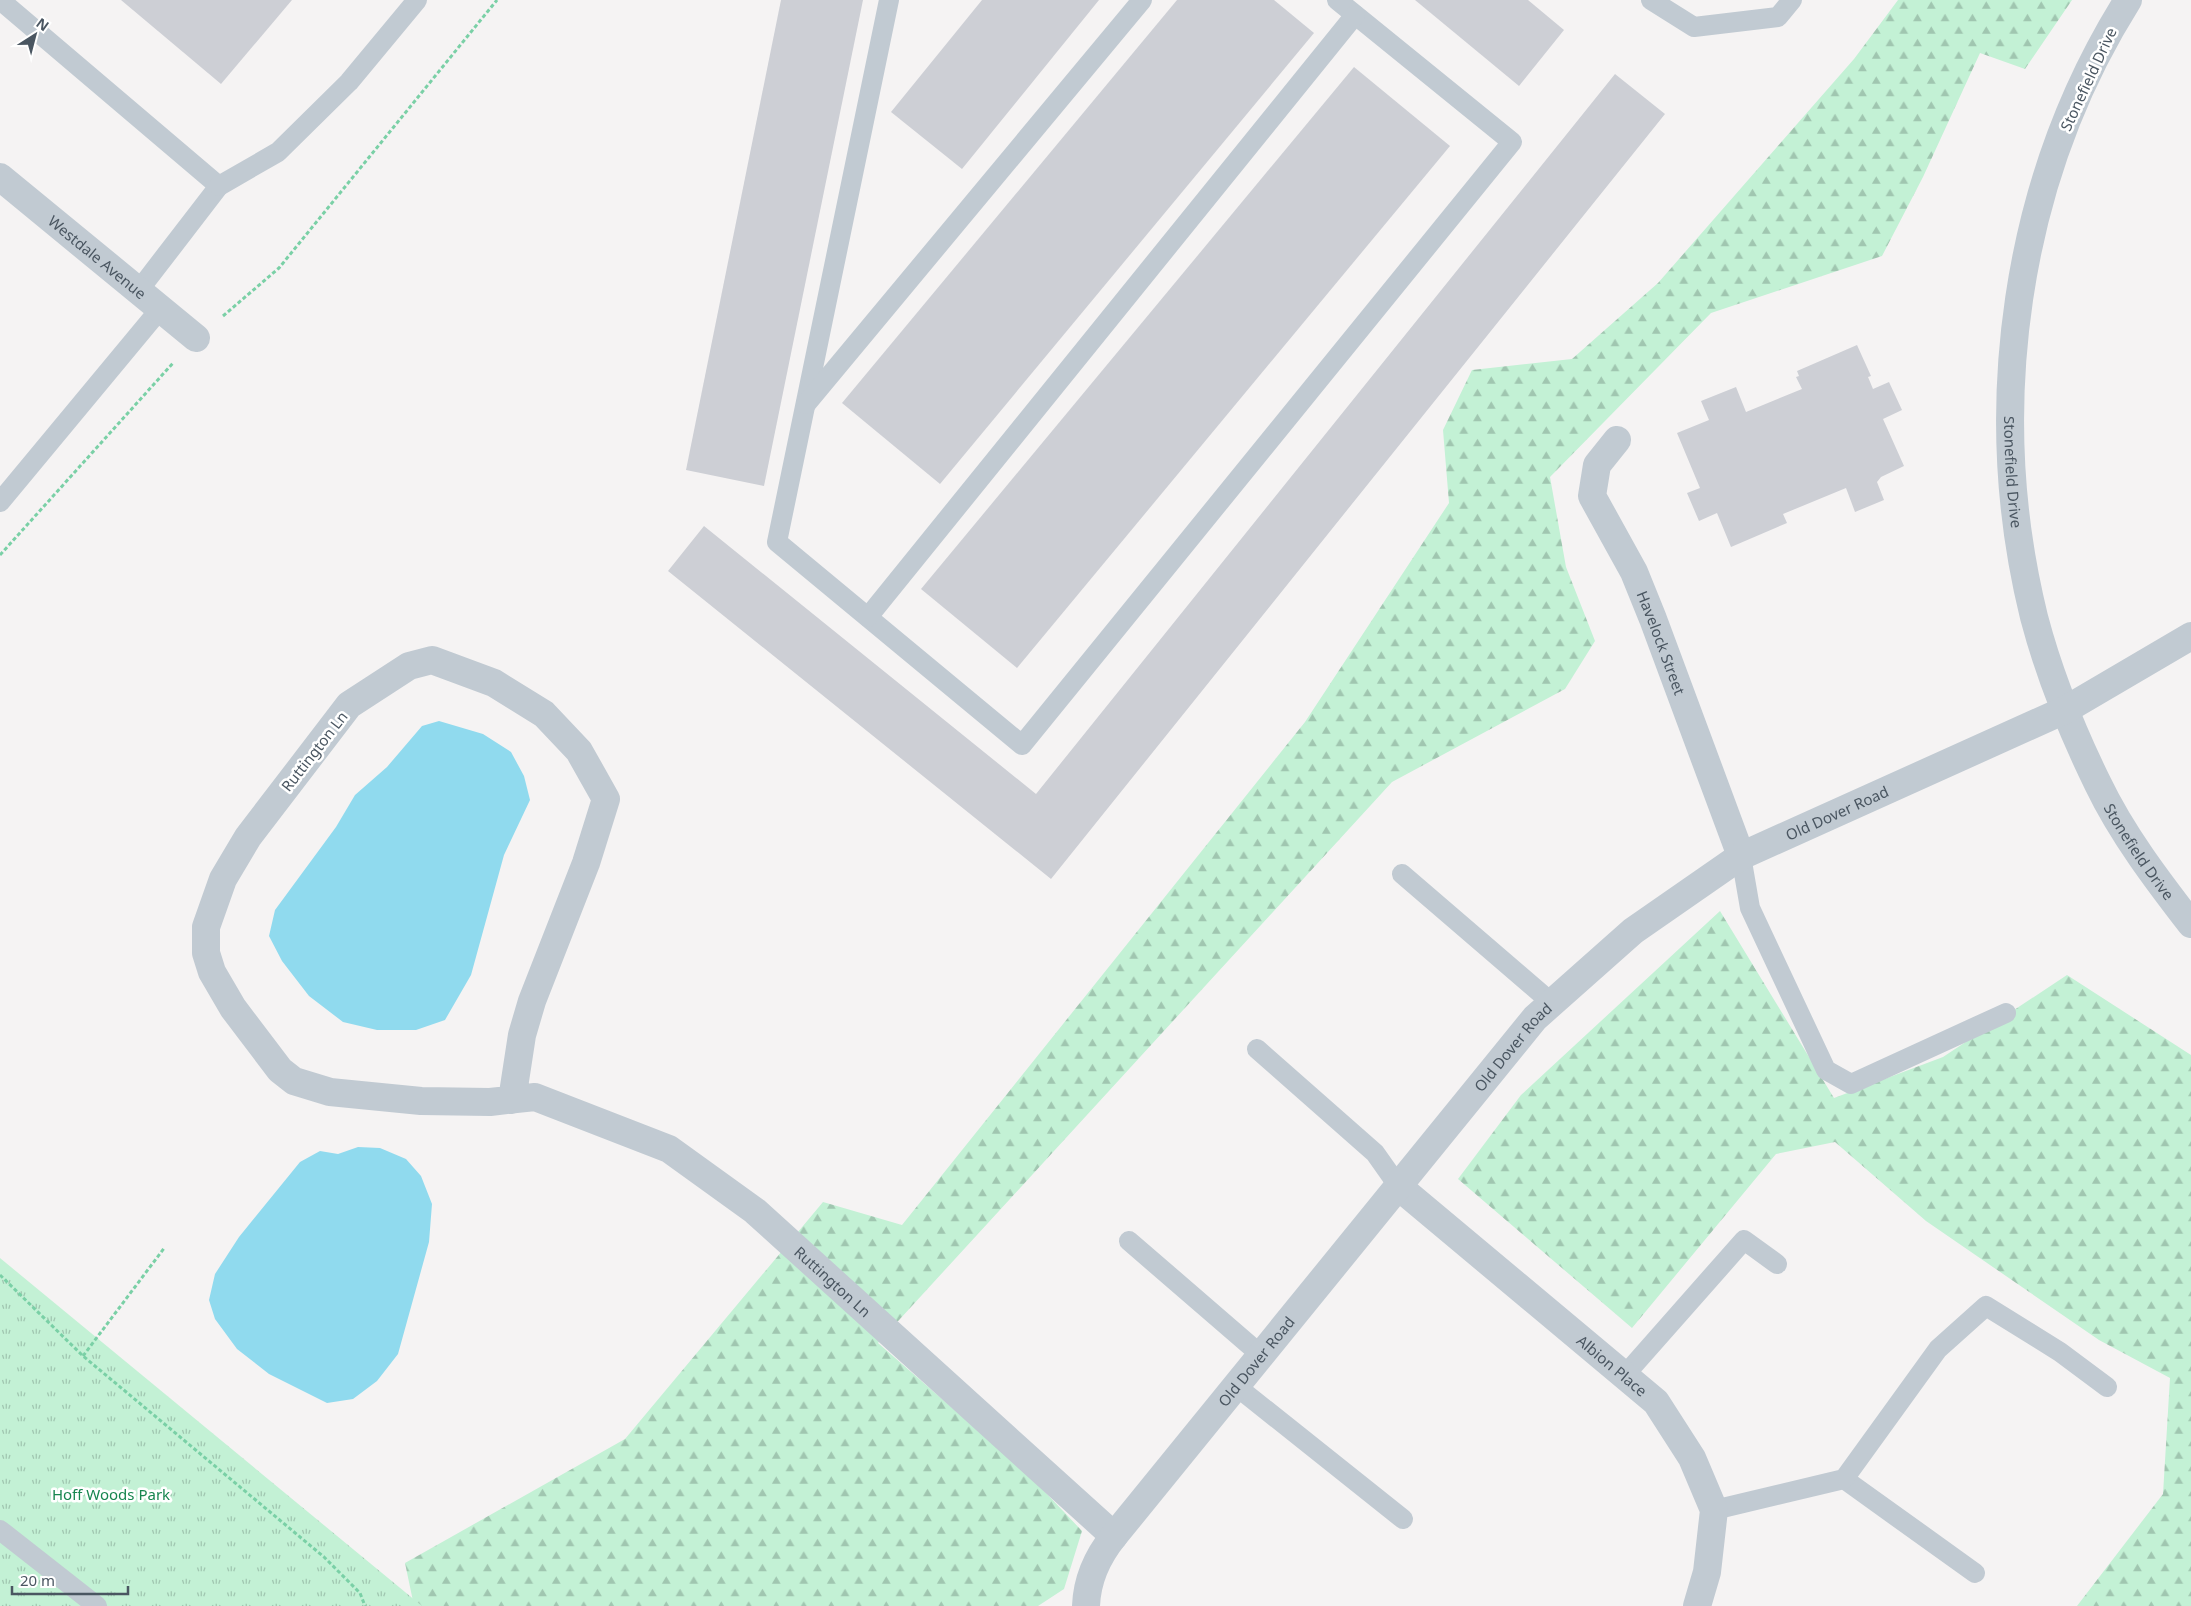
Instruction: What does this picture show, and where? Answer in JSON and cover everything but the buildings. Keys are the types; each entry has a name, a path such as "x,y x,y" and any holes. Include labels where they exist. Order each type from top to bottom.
{"street":[{"name":"Stonefield Drive","path":"2128,0 2111,28 2069,114 2042,193 2022,274 2011,370 2010,453 2018,536 2034,617 2064,710 2098,786 2148,869 2191,924"},
{"name":"Westdale Avenue","path":"0,176 196,338"},
{"name":"Havelock Street","path":"1617,440 1597,465 1592,496 1634,572 1741,856"},
{"name":"Old Dover Road","path":"1106,1546 1535,1018 1632,931 1741,856 2064,710 2191,636"},
{"name":"Ruttington Ln","path":"512,1100 522,1035 532,1001 586,863 606,799 579,751 544,714 494,683 432,660 409,666 349,705 248,837 223,879 206,927 206,953 212,972 233,1008 280,1070 294,1081 330,1092 421,1101 490,1102 512,1100 535,1097 669,1149 755,1211 1106,1546"},
{"name":"Albion Place","path":"1399,1187 1656,1402 1692,1458 1714,1510 1707,1572 1697,1606"},
{"path":"1086,1606 1087,1592 1106,1546"}],"lane":[{"path":"0,0 219,186"},
{"path":"139,290 219,186 278,152 349,82 417,0"},
{"path":"889,0 777,542 1022,745 1512,142 1337,0"},
{"path":"804,406 1142,0"},
{"path":"1651,0 1694,27 1778,17 1792,0"},
{"path":"868,616 1355,15"},
{"path":"0,502 161,308"},
{"path":"1741,856 1750,908 1826,1070 1851,1084 2006,1013"},
{"path":"1402,874 1552,1003"},
{"path":"1257,1049 1375,1153 1399,1187"},
{"path":"1624,1376 1744,1240 1777,1264"},
{"path":"1129,1241 1261,1355"},
{"path":"1714,1510 1844,1479 1938,1349 1986,1306 2060,1352 2107,1387"},
{"path":"1236,1386 1403,1519"},
{"path":"1844,1479 1975,1573"},
{"path":"0,1530 97,1606"}],"path":[{"path":"0,555 196,338 280,268 497,0"},
{"path":"83,1356 165,1248"},
{"path":"0,1275 83,1356 324,1557 360,1593 365,1606"}],"green space":[{"path":"1898,0 2072,0 2025,69 1980,53 1923,177 1882,256 1711,313 1550,477 1566,567 1595,641 1565,689 1392,782 878,1343 1029,1475 1082,1531 1064,1589 1038,1606 414,1606 405,1563 625,1439 823,1202 902,1225 1305,722 1449,503 1443,430 1472,370 1572,359 1658,283 1854,59"},
{"path":"1720,911 1834,1098 1943,1057 2067,975 2191,1055 2191,1606 2077,1606 2163,1494 2170,1378 2099,1340 1926,1221 1835,1142 1776,1154 1632,1328 1458,1179 1521,1095"},
{"name":"Hoff Woods Park","path":"0,1258 422,1606 0,1606"}],"water":[{"path":"439,721 483,734 511,752 524,776 530,800 504,855 471,975 445,1020 416,1030 377,1030 343,1022 309,996 282,961 269,936 275,910 336,827 355,795 387,767 422,726"},
{"path":"358,1147 380,1148 406,1159 421,1176 432,1204 429,1242 398,1354 377,1381 353,1399 327,1403 269,1374 237,1349 215,1319 209,1300 215,1274 239,1237 300,1162 320,1151 338,1154"}]}
